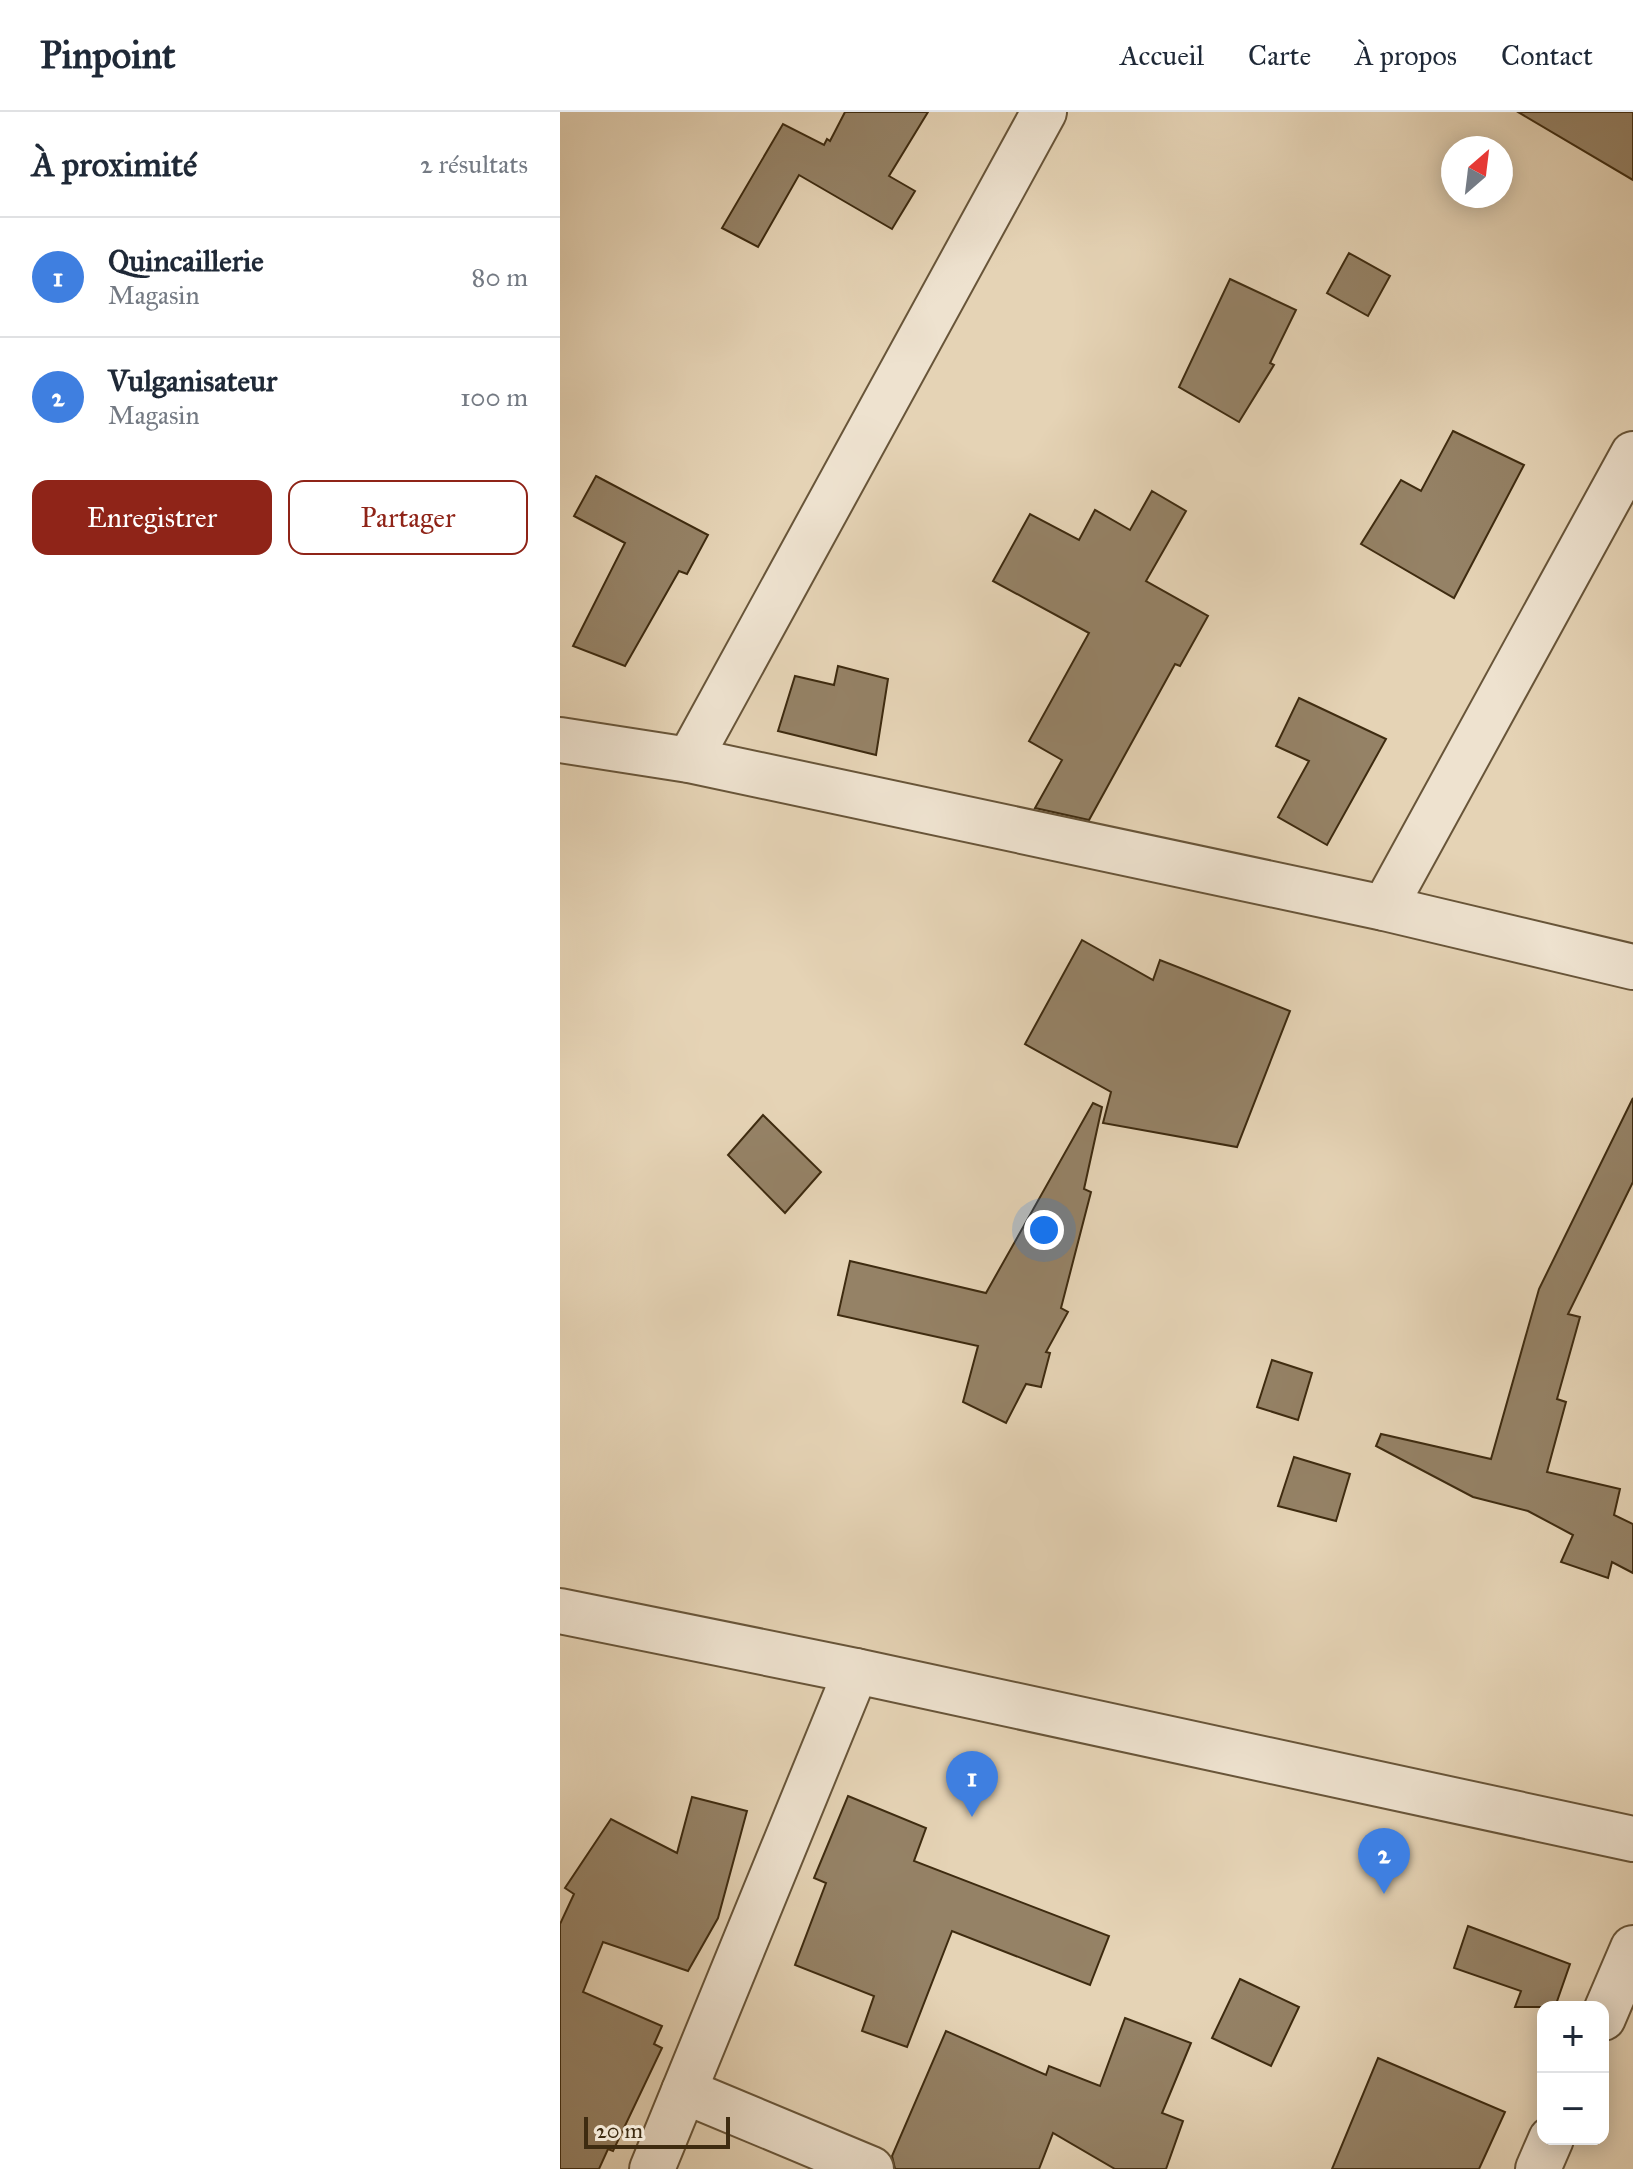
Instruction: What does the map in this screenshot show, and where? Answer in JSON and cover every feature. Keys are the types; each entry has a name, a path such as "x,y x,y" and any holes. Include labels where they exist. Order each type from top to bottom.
{"street":[{"path":"689,760 1044,112"},
{"path":"1384,908 1633,454"},
{"path":"560,740 689,760 1384,908 1633,967"},
{"path":"560,1611 856,1671 1633,1839"},
{"path":"652,2169 856,1671"},
{"path":"1609,2004 1633,1948"},
{"path":"684,2091 871,2169"},
{"path":"1538,2169 1548,2145"}],"building":[{"path":"845,112 928,112 889,176 915,191 892,229 799,175 758,247 722,228 783,124 824,145 827,139 830,141"},
{"path":"1518,112 1633,112 1633,180"},
{"path":"1349,253 1390,276 1368,316 1327,293"},
{"path":"1230,279 1296,310 1270,363 1274,365 1239,422 1179,387"},
{"path":"1453,431 1524,465 1454,598 1361,544 1401,480 1421,491"},
{"path":"596,476 708,535 687,574 679,571 625,666 573,646 625,543 574,516"},
{"path":"1152,491 1186,511 1146,581 1208,616 1180,666 1175,664 1089,820 1035,808 1062,760 1029,741 1089,633 993,581 1030,514 1079,540 1095,510 1130,530"},
{"path":"838,666 888,679 876,755 778,731 795,676 834,685"},
{"path":"1299,698 1386,739 1327,845 1278,817 1309,761 1276,746"},
{"path":"1082,940 1153,980 1160,960 1290,1011 1237,1147 1103,1123 1111,1092 1025,1044"},
{"path":"1633,1098 1633,1182 1568,1314 1580,1317 1557,1399 1566,1402 1547,1472 1620,1489 1614,1515 1633,1524 1633,1573 1612,1562 1608,1578 1561,1562 1573,1535 1528,1511 1473,1497 1376,1446 1381,1434 1491,1459 1539,1289"},
{"path":"1093,1103 1102,1107 1084,1189 1091,1192 1061,1308 1068,1312 1046,1352 1050,1353 1041,1387 1026,1384 1006,1423 963,1402 978,1346 838,1315 850,1261 986,1293"},
{"path":"763,1115 821,1172 785,1213 728,1155"},
{"path":"1272,1360 1312,1373 1298,1420 1257,1407"},
{"path":"1294,1457 1350,1474 1336,1521 1278,1506"},
{"path":"848,1796 926,1828 914,1861 1109,1936 1090,1985 952,1931 907,2047 862,2031 874,1996 795,1965 826,1883 814,1878"},
{"path":"692,1797 747,1811 718,1918 688,1971 603,1942 583,1992 662,2026 654,2044 662,2048 613,2151 608,2149 599,2169 560,2169 560,1924 574,1894 565,1888 611,1819 677,1853"},
{"path":"1468,1926 1570,1964 1557,2001 1537,2001 1537,2007 1515,2007 1521,1991 1454,1968"},
{"path":"1240,1979 1299,2007 1271,2066 1212,2038"},
{"path":"1125,2018 1191,2043 1162,2113 1183,2121 1166,2169 1115,2169 1053,2133 1039,2169 895,2169 892,2156 946,2031 1046,2075 1049,2066 1100,2086"},
{"path":"1378,2058 1505,2112 1479,2169 1332,2169"}],"place":[{"name":"Quincaillerie","path":"972,1817"},
{"name":"Vulganisateur","path":"1384,1894"}]}
